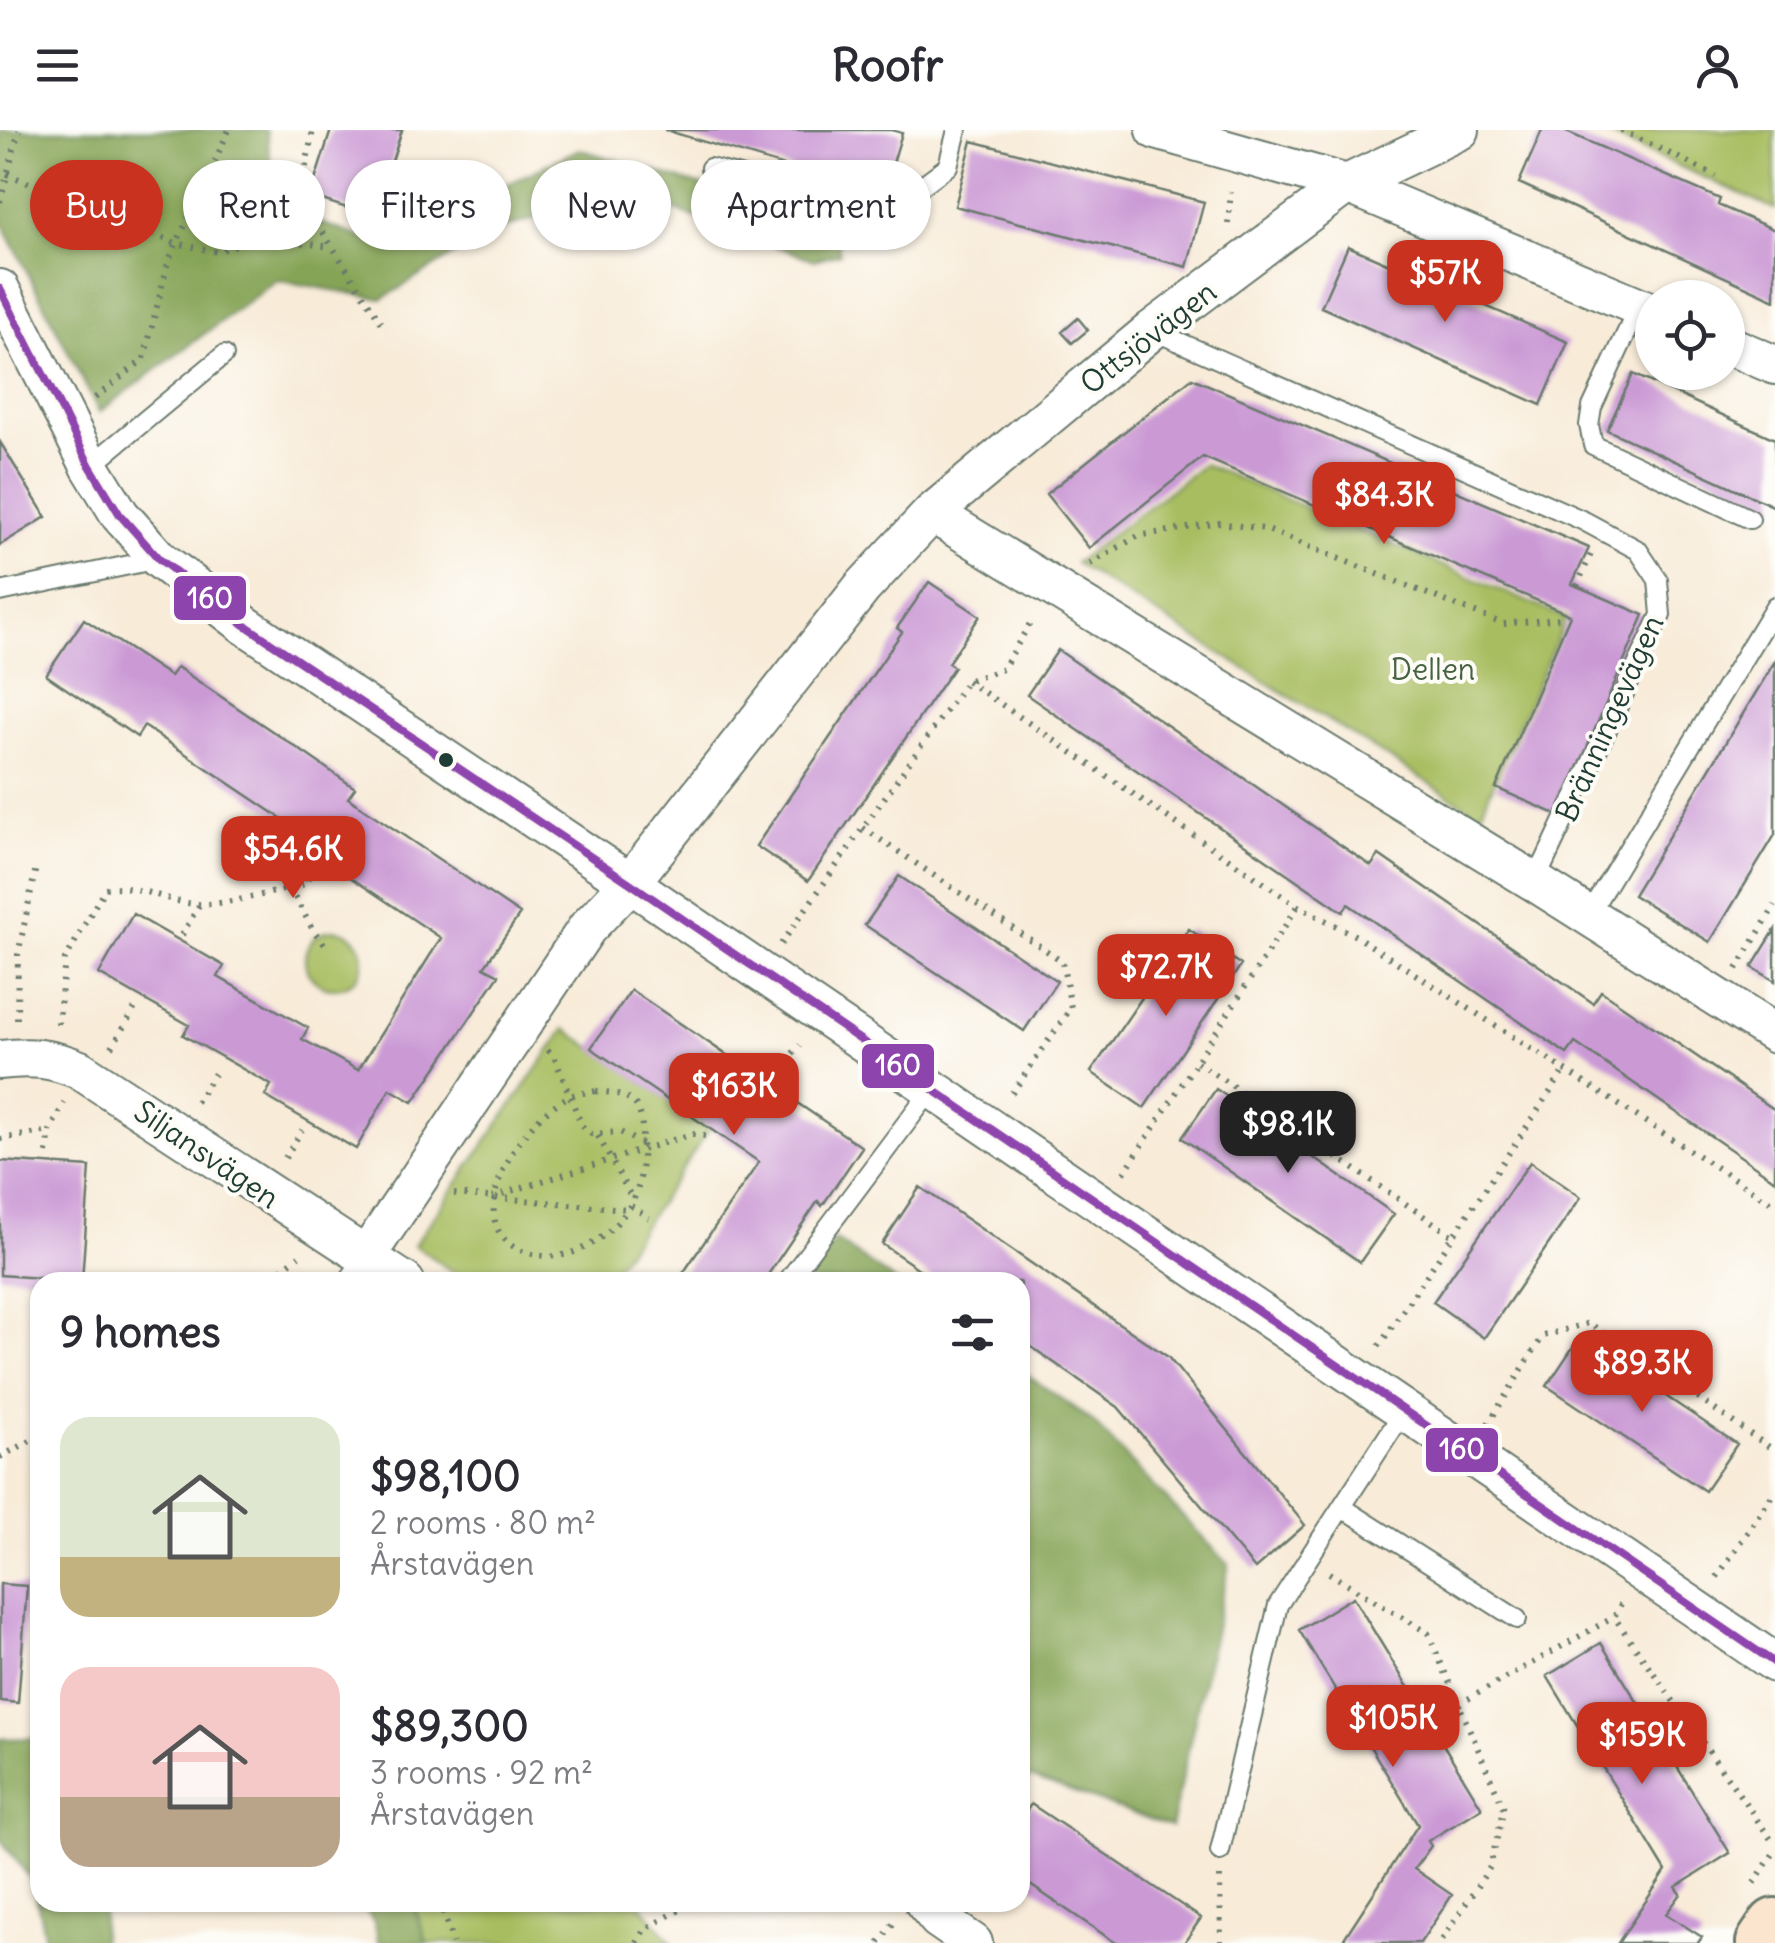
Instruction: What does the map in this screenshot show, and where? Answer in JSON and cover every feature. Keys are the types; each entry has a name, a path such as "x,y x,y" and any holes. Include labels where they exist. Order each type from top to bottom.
{"street":[{"path":"1156,130 1348,184 1635,304"},
{"name":"Ottsjövägen","path":"356,1270 586,928 630,883 862,588 932,513 1152,330 1348,184 1460,130"},
{"path":"0,288 90,466 120,515 159,558 245,625 1775,1663"},
{"path":"1745,352 1775,365"},
{"path":"932,513 1775,1034"},
{"path":"8,1059 68,1065"},
{"name":"Siljansvägen","path":"68,1065 356,1270"},
{"path":"932,1912 973,1943"},
{"path":"1763,1943 1775,1925"}],"lane":[{"path":"931,179 948,166 958,130"},
{"path":"1635,329 1592,408 1588,425 1593,445 1750,519"},
{"name":"Bränningevägen","path":"1152,330 1584,520 1638,550 1658,580 1661,615 1534,882"},
{"path":"90,466 224,354"},
{"path":"0,592 159,558"},
{"path":"1587,917 1775,606"},
{"path":"794,1272 930,1090"},
{"path":"1220,1850 1278,1605 1404,1411"},
{"path":"1342,1507 1516,1619"}],"path":[{"path":"0,202 19,130"},
{"path":"67,421 144,359 168,262 229,130"},
{"path":"308,160 314,130"},
{"path":"1621,130 1716,176"},
{"path":"7,174 183,245"},
{"path":"1230,212 1232,184"},
{"path":"325,236 383,325"},
{"path":"325,246 332,247"},
{"path":"967,681 1298,906 1356,936 1775,1205"},
{"path":"863,828 1062,961 1070,1008 988,1129"},
{"path":"47,1153 68,1065 60,985 65,960 105,888 121,886 200,905 290,888 308,883 304,843"},
{"path":"8,1059 18,955 36,868"},
{"path":"290,888 327,947"},
{"path":"182,934 200,905"},
{"path":"1720,998 1775,905"},
{"path":"1102,1207 1298,906"},
{"path":"522,1025 554,1056 582,1126 598,1136 630,1205"},
{"path":"1197,1062 1454,1236"},
{"path":"1356,1380 1565,1070"},
{"path":"596,1091 620,1094 636,1104 642,1120 643,1148 630,1205 610,1230 580,1252 550,1257 522,1253 500,1234 492,1198 516,1143 540,1116 569,1096 596,1091"},
{"path":"0,1139 50,1131"},
{"path":"598,1136 620,1132 643,1148"},
{"path":"492,1198 612,1162 643,1148 692,1134 705,1136"},
{"path":"419,1178 443,1193 630,1205 649,1218"},
{"path":"1469,1455 1543,1336 1588,1324 1775,1451"},
{"path":"0,1457 30,1443"},
{"path":"1695,1609 1775,1491"},
{"path":"1306,1559 1428,1633 1504,1809 1490,1867 1440,1943"},
{"path":"1459,1704 1614,1617 1638,1570"},
{"path":"1614,1617 1775,1845"},
{"path":"1220,1850 1221,1943"},
{"path":"443,1912 452,1943"},
{"path":"637,1943 644,1930 676,1912"}],"green space":[{"path":"0,130 266,130 271,160 183,160 183,250 325,250 325,224 345,231 345,250 462,250 382,299 277,280 99,412 0,219"},
{"path":"1598,130 1775,130 1775,209"},
{"path":"579,149 616,160 557,160"},
{"path":"531,172 531,220 511,226 511,182"},
{"path":"671,177 691,183 691,216 671,208"},
{"path":"786,250 839,250 840,253 814,260"},
{"name":"Dellen","path":"1204,464 1566,618 1480,815 1075,563"},
{"path":"334,930 355,938 363,959 355,980 334,988 313,980 305,959 313,938"},
{"path":"565,1029 710,1128 612,1272 453,1272 414,1245"},
{"path":"835,1240 881,1272 811,1272"},
{"path":"1030,1377 1091,1420 1229,1565 1171,1827 1030,1777"},
{"path":"30,1738 30,1878 0,1839 0,1739"},
{"path":"39,1912 103,1912 101,1943 46,1943"},
{"path":"368,1912 416,1912 427,1943 379,1943"},
{"path":"416,1912 647,1912 672,1943 427,1943"}],"building":[{"path":"331,130 402,130 392,160 345,160 345,207 325,201 325,160 321,160"},
{"path":"665,130 902,133 894,160 764,160"},
{"path":"1542,130 1562,130 1720,199 1718,205 1775,230 1775,300 1745,286 1745,280 1731,280 1519,183"},
{"path":"972,141 1204,202 1187,267 955,206"},
{"path":"1348,246 1568,342 1541,405 1321,307"},
{"path":"1078,318 1088,330 1072,343 1062,332"},
{"path":"1633,374 1635,390 1668,390 1775,439 1775,507 1607,430"},
{"path":"1192,378 1589,548 1572,584 1644,615 1558,815 1496,788 1570,615 1203,457 1089,548 1046,494"},
{"path":"0,442 46,517 0,545"},
{"path":"929,582 980,616 948,663 954,667 808,881 756,846 902,632 897,628"},
{"path":"84,619 170,676 177,667 306,754 355,788 348,798 520,914 484,967 499,975 413,1102 390,1089 356,1149 265,1096 271,1085 183,1035 189,1025 99,974 133,914 224,966 218,977 308,1028 302,1039 358,1070 441,938 311,851 317,842 144,726 137,737 46,675"},
{"path":"1058,650 1371,866 1379,855 1593,1003 1601,991 1775,1110 1775,1180 1575,1043 1567,1054 1348,904 1343,912 1027,695"},
{"path":"1775,661 1775,835 1710,942 1633,895"},
{"path":"899,876 1057,981 1024,1031 865,925"},
{"path":"1189,929 1241,965 1144,1108 1091,1072"},
{"path":"1775,930 1775,981 1752,967"},
{"path":"631,990 862,1147 822,1206 818,1201 770,1272 684,1272 759,1162 591,1048"},
{"path":"1216,1089 1394,1214 1360,1262 1182,1138"},
{"path":"0,1161 90,1167 83,1272 30,1272 30,1277 0,1275"},
{"path":"1530,1162 1581,1197 1484,1338 1433,1302"},
{"path":"920,1187 1168,1357 1305,1525 1255,1569 1118,1407 1030,1346 1030,1272 923,1272 882,1244"},
{"path":"1579,1338 1737,1444 1705,1491 1547,1386"},
{"path":"0,1584 27,1586 18,1703 0,1701"},
{"path":"1353,1597 1482,1808 1428,1841 1431,1846 1414,1869 1452,1895 1420,1943 1341,1943 1418,1825 1299,1630"},
{"path":"1601,1643 1730,1853 1676,1887 1681,1894 1666,1914 1702,1937 1698,1943 1618,1943 1666,1871 1547,1676"},
{"path":"1030,1806 1201,1918 1184,1943 1116,1943 1030,1885"}],"transit line":[{"name":"160","path":"0,289 90,466 120,515 159,559 245,625 1775,1663"}]}
